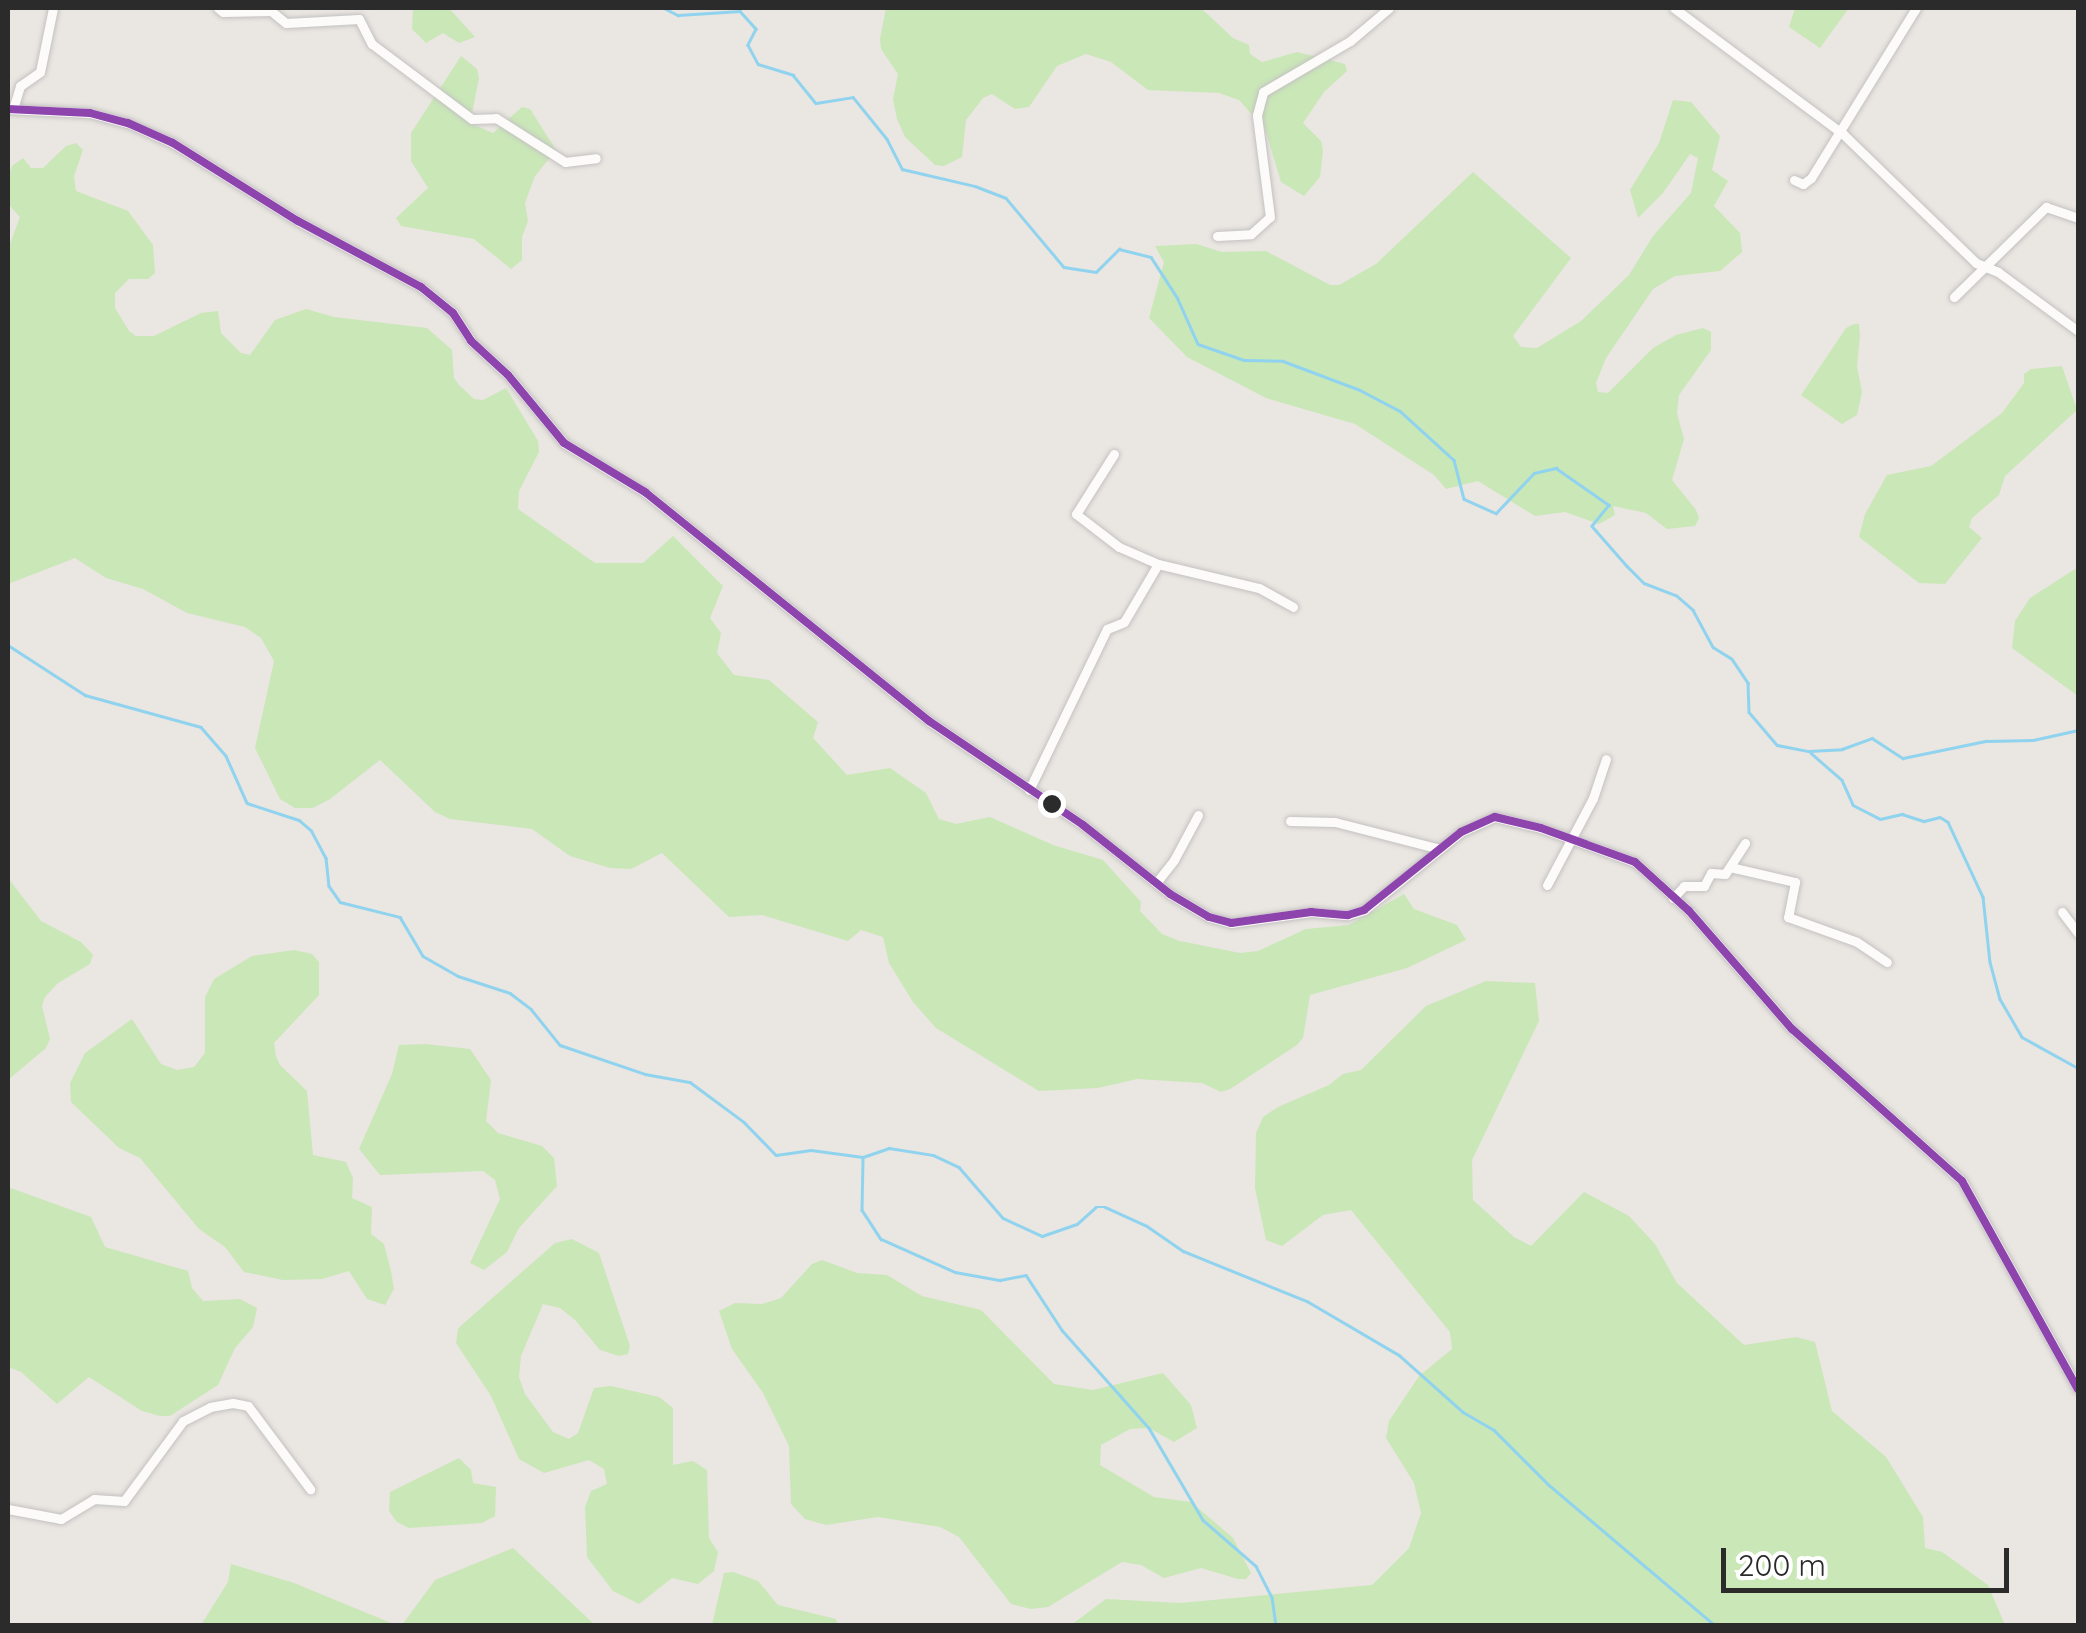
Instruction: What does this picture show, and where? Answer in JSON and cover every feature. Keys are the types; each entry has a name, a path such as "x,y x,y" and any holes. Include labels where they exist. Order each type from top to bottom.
{"street":[{"path":"53,8 40,72 20,86 10,109 90,113 173,143 298,222 421,286 453,313 471,342 508,376 564,444 645,492 878,682 1083,825 1188,906 1231,923 1311,912 1348,915 1382,898 1440,848 1481,820 1495,817 1621,854 1673,898 1792,1029 1962,1181 2078,1389"},
{"path":"218,8 223,12 271,12 286,24 359,19 372,44 472,119 496,118 565,162 596,158"},
{"path":"1217,236 1251,234 1270,217 1258,132 1263,92 1350,41 1389,8"},
{"path":"1674,8 1838,130 1934,219 1965,254 1998,272 2078,331"},
{"path":"1794,180 1803,184 1810,178 1916,8"},
{"path":"1954,297 2048,205 2078,218"},
{"path":"1114,454 1076,514 1119,547 1158,564 1259,588 1293,607"},
{"path":"1029,790 1108,630 1124,622 1158,564"},
{"path":"1547,885 1573,839 1606,759"},
{"path":"1156,883 1174,860 1198,815"},
{"path":"1290,821 1335,822 1440,848"},
{"path":"1673,898 1684,886 1702,887 1711,872 1723,874 1744,843"},
{"path":"1730,867 1795,882 1788,917 1857,942 1887,962"},
{"path":"2062,912 2078,933"},
{"path":"8,1509 62,1519 94,1499 119,1503 129,1497 137,1478 183,1421 210,1407 233,1404 248,1406 310,1489"}],"green space":[{"path":"413,8 449,8 475,37 459,43 443,33 426,43 412,29"},
{"path":"886,8 1201,8 1233,38 1249,45 1250,54 1262,62 1297,52 1345,64 1347,71 1324,92 1303,123 1321,141 1320,177 1304,196 1281,182 1265,129 1239,100 1219,93 1148,90 1111,62 1086,54 1057,66 1029,107 1015,109 992,94 983,98 966,120 962,157 944,166 935,165 905,137 897,119 893,99 898,74 881,49 880,39"},
{"path":"1795,8 1849,8 1820,48 1789,27"},
{"path":"461,56 477,69 479,78 470,123 493,133 522,107 530,109 556,150 535,176 525,203 528,221 522,237 522,260 511,269 474,239 401,226 396,218 428,188 411,161 411,133"},
{"path":"1673,100 1691,102 1720,136 1712,170 1728,181 1714,206 1740,233 1742,252 1720,271 1675,276 1653,289 1606,358 1596,383 1598,392 1608,393 1653,348 1676,335 1703,328 1711,332 1711,350 1679,395 1677,413 1684,439 1672,480 1696,510 1699,518 1695,526 1667,529 1646,513 1613,506 1615,515 1599,524 1565,512 1535,516 1478,481 1446,489 1434,475 1355,424 1266,398 1187,357 1149,318 1164,262 1155,246 1196,244 1222,252 1266,251 1330,285 1339,285 1376,264 1473,172 1571,258 1513,336 1521,347 1537,348 1581,321 1629,275 1653,236 1691,193 1698,158 1690,154 1663,193 1638,218 1630,190 1659,143"},
{"path":"76,143 83,150 74,176 76,191 128,211 153,245 155,273 148,279 129,279 115,293 115,308 129,331 136,336 154,336 201,313 218,311 221,333 241,353 250,355 275,320 306,309 334,317 427,328 452,350 454,378 459,385 474,399 483,400 506,388 538,441 539,452 519,491 518,509 595,563 643,563 673,536 723,586 710,618 721,633 717,653 734,675 769,680 818,722 813,738 847,775 890,768 926,793 939,819 956,824 990,817 1053,845 1103,860 1141,902 1140,911 1162,934 1180,941 1240,953 1258,951 1306,929 1349,925 1404,894 1414,909 1457,925 1466,940 1407,968 1310,995 1303,1038 1230,1089 1221,1092 1202,1083 1137,1079 1098,1088 1039,1091 936,1028 913,1002 889,963 883,937 861,930 848,941 762,915 729,917 662,853 631,869 610,868 570,856 532,829 450,819 435,812 380,760 330,799 313,808 295,808 280,799 255,748 274,661 261,638 245,627 187,613 143,589 106,578 75,558 8,584 8,249 20,217 8,204 8,177 12,166 23,158 31,168 43,168 66,146"},
{"path":"1859,324 1857,366 1862,392 1857,415 1842,424 1801,395 1846,328"},
{"path":"2062,366 2077,410 2005,476 1999,495 1972,518 1969,527 1982,538 1945,584 1919,583 1859,537 1865,514 1887,475 1931,466 2002,413 2024,383 2024,374 2031,369"},
{"path":"2075,569 2078,696 2012,648 2015,621 2030,598"},
{"path":"8,878 41,921 81,942 93,955 90,964 58,983 45,997 42,1006 50,1039 46,1048 8,1080"},
{"path":"294,950 312,954 319,962 319,995 274,1043 276,1056 307,1091 313,1155 346,1162 353,1178 352,1198 372,1207 371,1234 384,1244 394,1289 385,1305 367,1299 349,1271 322,1279 283,1280 244,1272 225,1247 199,1229 140,1158 119,1148 71,1102 70,1083 85,1053 132,1019 161,1064 177,1070 194,1067 205,1053 205,997 214,979 252,956"},
{"path":"1486,981 1535,983 1539,1021 1472,1160 1473,1200 1514,1237 1531,1246 1584,1192 1629,1216 1655,1244 1677,1283 1744,1345 1796,1337 1815,1342 1832,1411 1886,1457 1923,1517 1925,1548 1942,1552 1988,1585 2005,1625 1071,1625 1106,1599 1180,1603 1372,1585 1409,1548 1421,1513 1414,1483 1386,1438 1389,1421 1419,1376 1452,1349 1450,1332 1351,1210 1323,1215 1282,1246 1266,1240 1255,1188 1256,1133 1263,1117 1278,1107 1329,1085 1343,1074 1361,1070 1426,1006"},
{"path":"399,1045 470,1049 491,1080 486,1121 498,1133 542,1146 554,1158 557,1186 519,1228 507,1252 484,1270 470,1263 500,1199 495,1180 483,1171 380,1175 359,1149 392,1074"},
{"path":"8,1187 91,1217 105,1247 188,1271 192,1288 203,1301 240,1299 257,1308 253,1327 235,1348 218,1385 170,1416 160,1416 142,1411 89,1377 57,1404 21,1372 8,1367"},
{"path":"572,1239 599,1253 630,1346 628,1354 619,1356 600,1350 575,1320 560,1308 543,1304 521,1356 519,1377 525,1394 553,1432 569,1439 578,1433 594,1388 611,1386 659,1397 673,1408 673,1465 693,1461 707,1470 709,1538 718,1552 714,1571 698,1584 672,1578 639,1604 613,1591 587,1557 585,1507 591,1491 607,1484 604,1469 589,1460 544,1473 519,1459 491,1396 456,1343 458,1329 464,1323 555,1243"},
{"path":"822,1260 857,1273 887,1275 922,1296 981,1310 1054,1384 1093,1390 1163,1373 1191,1405 1197,1428 1174,1442 1149,1428 1130,1429 1101,1445 1100,1465 1154,1497 1191,1502 1233,1538 1251,1573 1246,1579 1238,1579 1201,1568 1164,1578 1141,1565 1122,1562 1048,1607 1031,1609 1011,1604 959,1537 940,1527 878,1517 826,1525 805,1519 791,1504 789,1446 763,1393 732,1349 719,1311 735,1303 762,1304 781,1298 812,1264"},
{"path":"459,1458 471,1470 473,1483 496,1487 495,1516 482,1523 409,1528 397,1522 389,1511 390,1492"},
{"path":"513,1548 595,1625 402,1625 435,1580"},
{"path":"231,1564 294,1583 396,1625 201,1625 228,1582"},
{"path":"733,1572 758,1581 778,1605 836,1619 838,1625 712,1625 724,1573"}],"waterway":[{"path":"664,8 678,15 740,11 756,29 748,45 758,64 793,75 816,103 853,97 887,139 902,169 975,186 1006,198 1064,267 1096,272 1119,249 1151,257 1177,297 1198,344 1244,360 1283,361 1360,390 1400,411 1454,460 1464,499 1496,513 1534,473 1556,468 1609,505 1592,526 1627,566 1644,583 1676,595 1693,610 1713,647 1732,659 1748,683 1749,712 1777,745 1809,751 1842,749 1872,738 1903,758 1986,741 2033,740 2078,730"},
{"path":"8,645 85,695 201,727 226,756 247,803 299,820 311,830 326,858 329,886 340,902 400,917 423,956 458,976 510,993 531,1009 560,1045 645,1074 690,1082 744,1122 776,1155 811,1150 863,1157 889,1148 933,1155 959,1167 1003,1218 1042,1236 1077,1224 1096,1207 1105,1207 1147,1226 1183,1251 1307,1301 1399,1355 1463,1412 1494,1430 1549,1485 1716,1626"},
{"path":"1811,753 1842,780 1853,805 1880,819 1902,814 1924,821 1940,817 1948,822 1983,897 1990,962 2000,999 2022,1037 2078,1068"},
{"path":"863,1159 862,1210 881,1239 955,1272 1000,1280 1026,1275 1062,1330 1149,1428 1203,1520 1256,1566 1272,1597 1276,1626"}],"transit line":[{"path":"8,109 90,113 128,123 173,143 298,221 421,287 453,313 471,341 508,375 564,443 645,492 929,721 1083,825 1170,894 1209,917 1231,923 1311,912 1348,915 1364,910 1461,832 1495,817 1541,828 1635,862 1689,911 1792,1029 1962,1181 2078,1389"}]}
